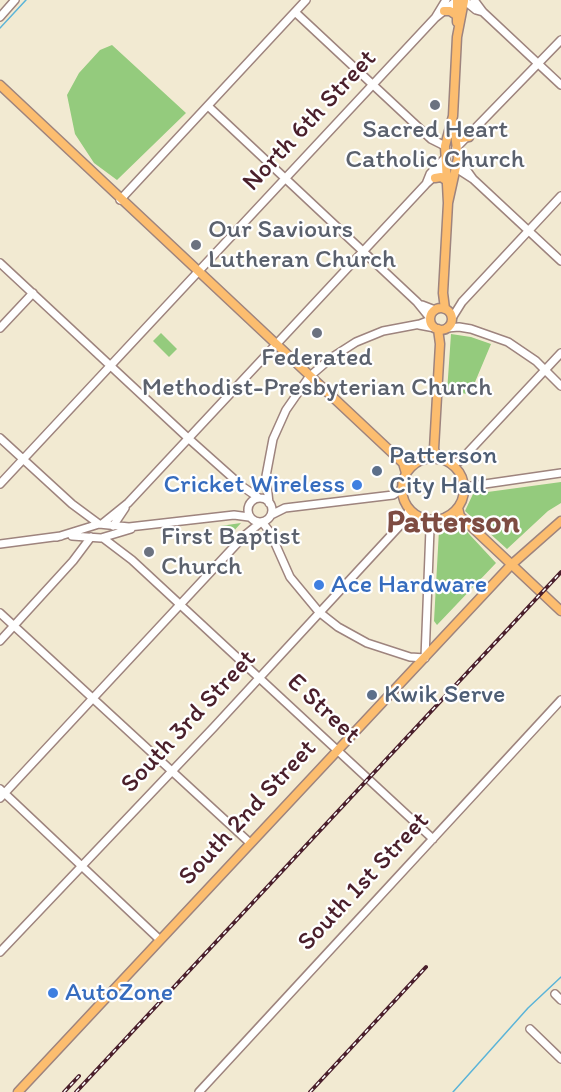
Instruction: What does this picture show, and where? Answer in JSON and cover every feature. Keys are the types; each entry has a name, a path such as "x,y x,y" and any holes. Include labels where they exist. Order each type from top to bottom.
{"main road":[{"path":"457,37 456,15 460,0"},
{"path":"433,459 448,203 448,165 453,150 460,0"},
{"path":"444,11 450,11 456,15"},
{"path":"0,85 403,464 406,473"},
{"path":"448,203 448,165 455,135 453,113"},
{"path":"455,135 461,138 471,136"},
{"path":"435,178 441,177 447,181"},
{"path":"433,459 454,467 466,486 459,512 437,520 416,515 404,500 402,489 406,473 413,466 433,459"},
{"path":"403,464 413,466"},
{"path":"459,512 511,565 561,611"},
{"name":"South 2nd Street","path":"18,1092 511,565 561,521"}],"street":[{"path":"0,17 15,0"},
{"path":"120,200 306,0"},
{"path":"435,18 460,0 483,12 561,86"},
{"name":"North 6th Street","path":"0,483 435,18 460,0"},
{"path":"295,12 431,139 448,165 473,179"},
{"path":"453,150 471,136 561,40"},
{"path":"208,106 417,302 441,319 508,342 528,354 561,386"},
{"path":"431,139 453,150 473,179 561,261"},
{"path":"113,535 113,526 128,503 426,184 448,165"},
{"path":"426,184 430,174 448,165"},
{"path":"272,537 266,482 269,453 278,426 293,398 309,377 331,358 356,342 388,330 441,319 462,302 561,196"},
{"path":"0,263 243,487 270,504 285,508"},
{"path":"0,328 33,293"},
{"path":"454,467 561,353"},
{"path":"0,438 72,504 100,524 139,527"},
{"path":"466,486 561,473"},
{"path":"0,544 71,536 102,538 139,527 234,514 259,498 266,482"},
{"path":"243,487 251,518 244,536"},
{"path":"159,939 83,866 2,794 244,536 270,516 285,508 393,495 402,489"},
{"path":"393,495 404,500"},
{"path":"57,537 100,524 128,503"},
{"path":"0,641 73,561 90,537 89,527 72,504"},
{"path":"234,514 261,523 272,537 290,577 319,612 338,627 367,644 410,657 425,658 430,529 437,520"},
{"path":"416,515 430,529"},
{"name":"South 3rd Street","path":"0,952 172,773 406,519 416,515"},
{"path":"119,517 123,523 139,527"},
{"name":"E Street","path":"113,535 132,560"},
{"path":"71,536 80,540 84,546"},
{"path":"73,561 102,538"},
{"name":"E Street","path":"102,538 132,560 433,839"},
{"path":"0,613 249,843"},
{"name":"South 1st Street","path":"199,1092 561,700"},
{"path":"555,994 561,1000"},
{"path":"530,1029 561,1059"}],"green space":[{"path":"112,45 186,113 117,180 94,163 75,134 67,95 79,73 100,50"},
{"path":"161,333 177,349 169,357 153,341"},
{"path":"451,334 471,337 491,344 470,394 447,392"},
{"path":"561,482 561,503 548,511 507,549 465,511 473,494"},
{"path":"457,521 496,563 437,625 434,621 439,530"},
{"path":"241,523 223,543 219,535 220,526"}],"waterway":[{"path":"0,28 26,0"},
{"path":"453,1092 528,1008 561,977"}],"railway":[{"path":"76,1092 561,572"},
{"path":"310,1092 426,967"},
{"path":"64,1092 79,1076"}],"place":[{"name":"Sacred Heart Catholic Church","path":"435,105"},
{"name":"Our Saviours Lutheran Church","path":"196,245"},
{"name":"Federated Methodist-Presbyterian Church","path":"317,333"},
{"name":"Patterson City Hall","path":"377,471"},
{"name":"Cricket Wireless","path":"357,485"},
{"name":"First Baptist Church","path":"149,552"},
{"name":"Ace Hardware","path":"319,585"},
{"name":"Kwik Serve","path":"372,695"},
{"name":"AutoZone","path":"53,993"}],"district":[{"name":"Patterson","path":"453,524"}]}
